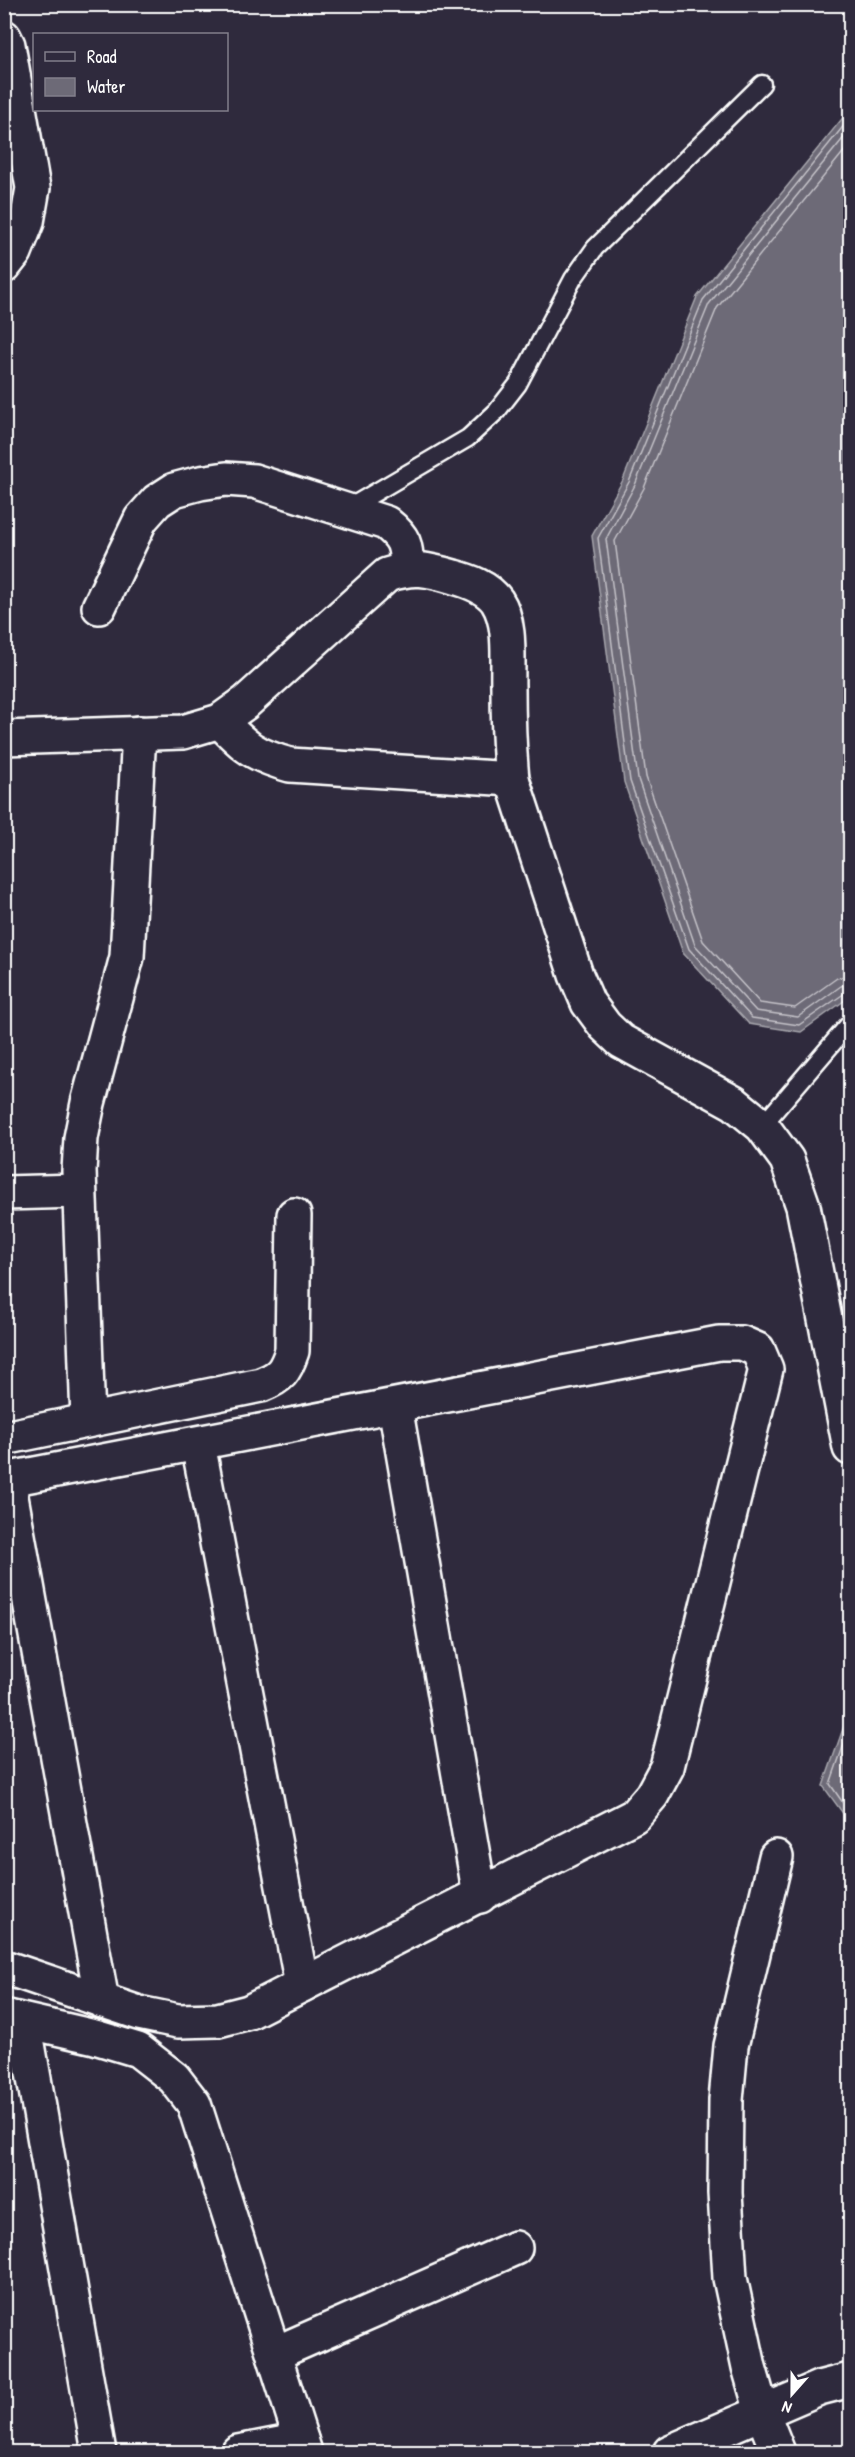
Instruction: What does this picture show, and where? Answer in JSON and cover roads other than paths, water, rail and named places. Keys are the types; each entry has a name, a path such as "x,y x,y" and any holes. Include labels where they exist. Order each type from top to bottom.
{"street":[{"path":"4,37 8,45 33,188 27,222 15,252 4,266"},
{"path":"99,608 141,519 157,501 174,490 226,479 254,481 386,523 398,532 406,545 407,568"},
{"path":"4,738 183,732 220,720 245,703 387,575 407,568 430,570 476,583 496,600 504,617 507,640 509,754 512,779 576,975 588,1003 605,1026 621,1041 734,1103 762,1126 787,1160 803,1206 850,1448"},
{"path":"220,720 244,746 264,758 290,765 512,779"},
{"path":"88,1420 79,1191 81,1138 127,957 140,733"},
{"path":"4,1193 79,1191"},
{"path":"4,1438 261,1385 278,1378 287,1365 292,1351 294,1215"},
{"path":"4,1967 102,2001 140,2013 178,2021 218,2020 249,2012 634,1816 652,1795 667,1767 766,1369 758,1350 742,1343 719,1344 6,1480 102,2001"},
{"path":"395,1406 480,1896"},
{"path":"198,1444 302,1985"},
{"path":"776,1857 731,2046 726,2100 726,2223 730,2277 749,2367 762,2412 778,2452"},
{"path":"99,2452 14,2019 95,2037 138,2050 174,2078 194,2104 303,2446 238,2452"},
{"path":"274,2354 515,2248"},
{"path":"670,2452 819,2388 850,2380"}],"lane":[{"path":"345,510 468,438 497,411 518,384 573,279 595,248 762,84"},
{"path":"762,1126 850,1023"}],"water":[{"path":"850,109 850,994 848,998 801,1032 749,1024 683,953 624,782 592,536 623,480 697,297"},
{"path":"850,1709 850,1823 823,1786"}]}
